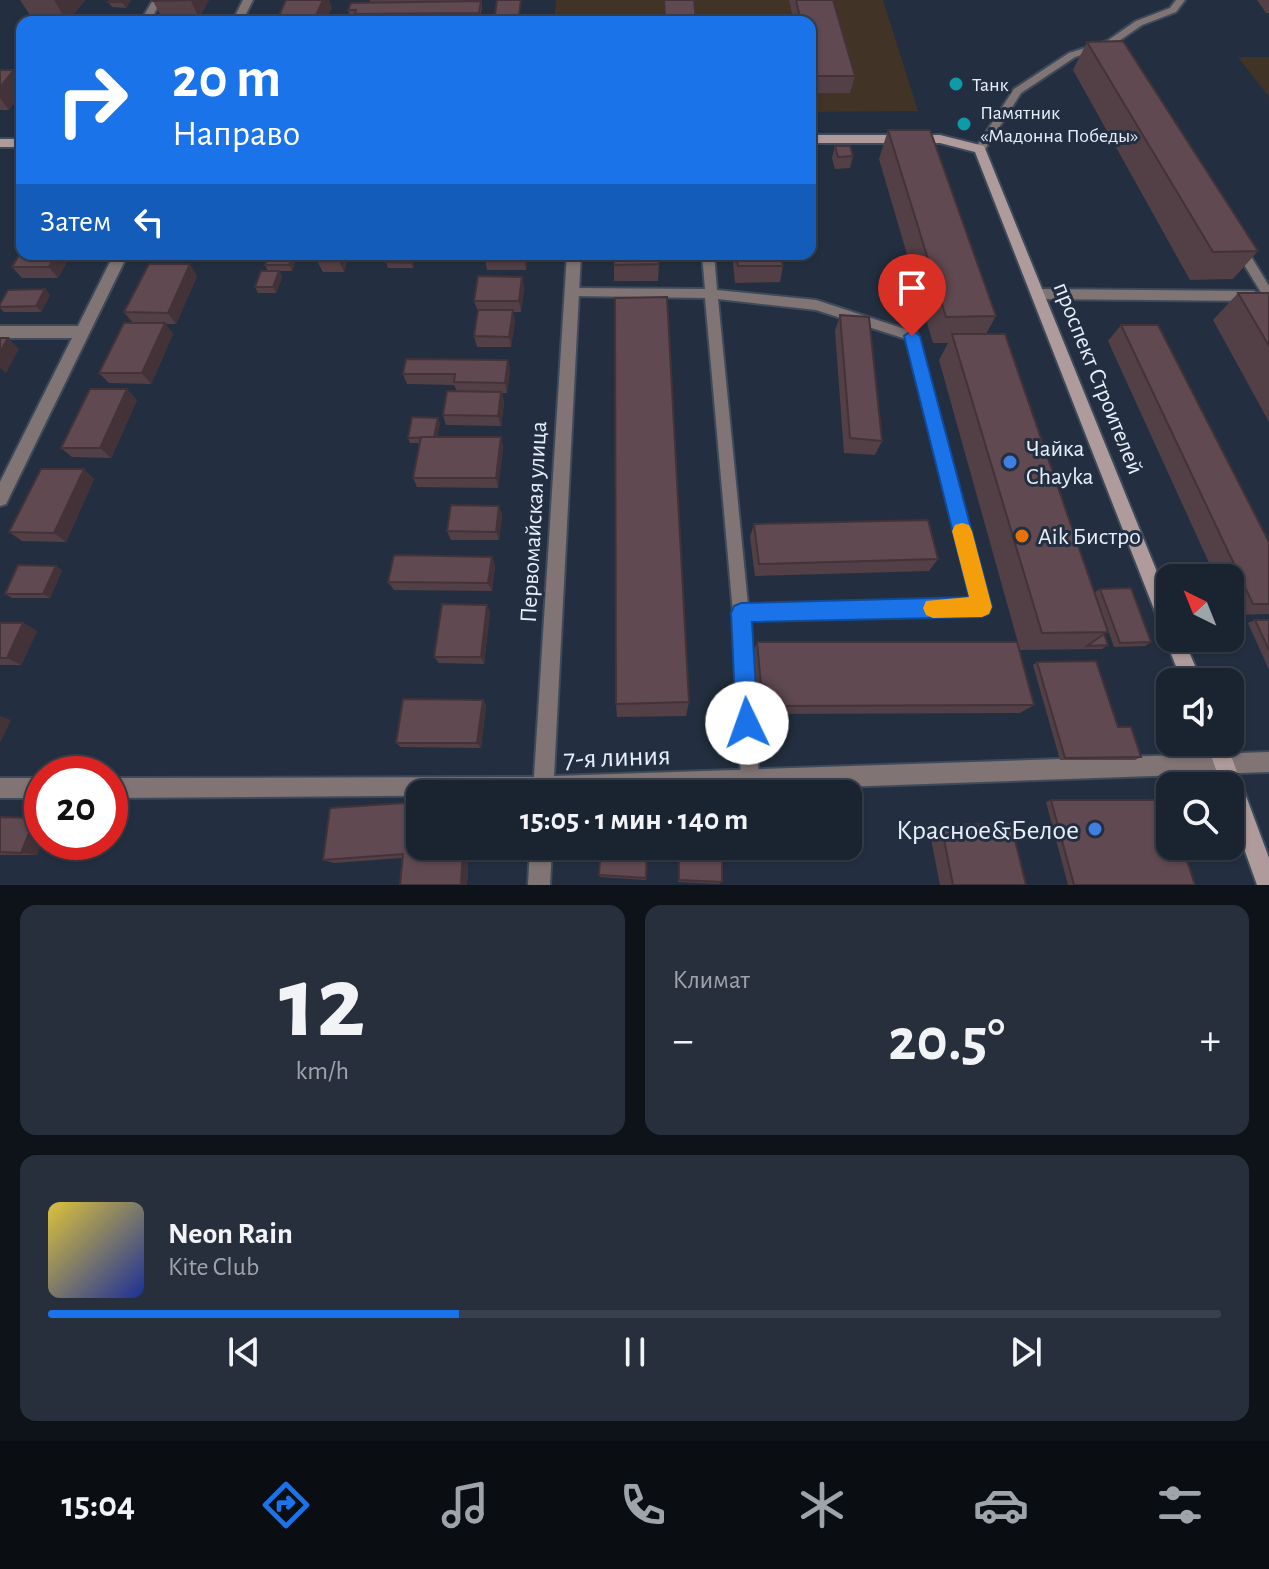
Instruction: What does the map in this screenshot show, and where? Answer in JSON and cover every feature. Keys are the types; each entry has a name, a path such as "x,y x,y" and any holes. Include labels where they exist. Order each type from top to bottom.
{"street":[{"path":"816,139 940,139 980,149"},
{"name":"проспект Строителей","path":"980,149 1156,592"},
{"path":"0,499 118,260"},
{"name":"Первомайская улица","path":"545,780 574,260"},
{"path":"0,332 83,332"},
{"name":"7-я линия","path":"731,780 1156,756"},
{"path":"1221,756 1268,885"},
{"name":"7-я линия","path":"1240,756 1269,762"},
{"path":"0,788 24,788"},
{"name":"7-я линия","path":"128,788 406,789"},
{"path":"539,885 540,860"}],"lane":[{"path":"980,149 1017,91 1072,55 1114,48 1139,23 1173,10 1181,0"},
{"path":"1237,243 1269,296"},
{"path":"708,260 741,613 750,779"},
{"path":"572,292 711,294 816,305 912,336 982,607 741,613"},
{"path":"1038,294 1269,296"}],"shaded area":[{"path":"556,0 883,0 918,111 816,112 816,16 555,16"},
{"path":"1238,57 1269,57 1269,97"}],"building":[{"path":"286,0 323,0 316,16 279,16"},
{"path":"497,0 521,0 519,16 495,16"},
{"path":"664,0 694,0 695,16 665,16"},
{"path":"796,0 833,0 855,76 816,76 816,16 800,16"},
{"path":"481,1 479,13 355,14 356,10 348,10 351,3"},
{"path":"1123,41 1258,251 1213,252 1087,42"},
{"path":"0,70 14,70 0,87"},
{"path":"888,130 930,130 996,316 946,317"},
{"path":"835,146 850,146 853,156 838,157"},
{"path":"16,260 53,260 49,267 12,267"},
{"path":"267,260 291,260 289,265 265,265"},
{"path":"386,260 412,260 411,263"},
{"path":"614,260 659,260 659,264 614,265"},
{"path":"737,260 782,260 783,266 738,266"},
{"path":"149,264 190,264 168,313 124,312"},
{"path":"261,271 279,271 273,287 255,287"},
{"path":"478,276 522,277 519,301 474,301"},
{"path":"45,289 36,306 0,307 8,290"},
{"path":"1238,293 1269,293 1269,346"},
{"path":"667,297 689,702 616,704 615,298"},
{"path":"478,310 513,310 509,337 474,336"},
{"path":"840,315 869,317 882,441 850,438"},
{"path":"124,323 165,323 142,373 99,373"},
{"path":"1121,325 1158,325 1269,542 1269,604 1253,604 1244,585 1244,564 1234,564"},
{"path":"952,334 1005,334 1108,632 1042,633"},
{"path":"0,338 8,338 0,352"},
{"path":"406,359 508,360 505,383 454,382 455,374 403,374"},
{"path":"90,389 127,389 100,448 61,448"},
{"path":"447,391 501,392 498,416 443,415"},
{"path":"412,417 438,418 434,437 408,438"},
{"path":"421,437 501,437 496,478 413,478"},
{"path":"41,469 84,469 54,533 9,532"},
{"path":"451,505 499,506 496,532 447,531"},
{"path":"928,520 938,559 759,564 754,524"},
{"path":"394,555 492,557 488,583 388,582"},
{"path":"18,565 56,566 43,594 5,594"},
{"path":"1131,588 1151,642 1120,643 1100,589"},
{"path":"442,604 487,605 481,657 434,657"},
{"path":"1255,620 1269,620 1269,650"},
{"path":"0,623 23,623 7,658 0,658"},
{"path":"1104,634 1108,645 1087,646"},
{"path":"757,642 1017,642 1034,705 763,706"},
{"path":"1096,661 1118,727 1131,727 1141,757 1065,758 1037,662"},
{"path":"403,699 483,700 477,743 396,743"},
{"path":"1051,800 1156,800 1156,860 1187,860 1195,885 1074,885"},
{"path":"406,803 406,860 462,860 461,885 400,885 403,854 323,860 330,808"},
{"path":"0,817 24,818 21,853 0,852"},
{"path":"941,824 1011,824 1026,885 953,885"},
{"path":"600,860 647,860 646,878 599,875"},
{"path":"679,860 722,860 722,882 679,880"}],"slow traffic":[{"path":"933,608 982,607 962,531"}],"place":[{"name":"Танк","path":"956,84"},
{"name":"Памятник «Мадонна Победы»","path":"964,124"},
{"name":"Чайка Chayka","path":"1010,462"},
{"name":"Aik Бистро","path":"1022,536"},
{"name":"Красное&Белое","path":"1095,829"}],"route":[{"path":"747,723 741,613 982,607 912,336"}]}
